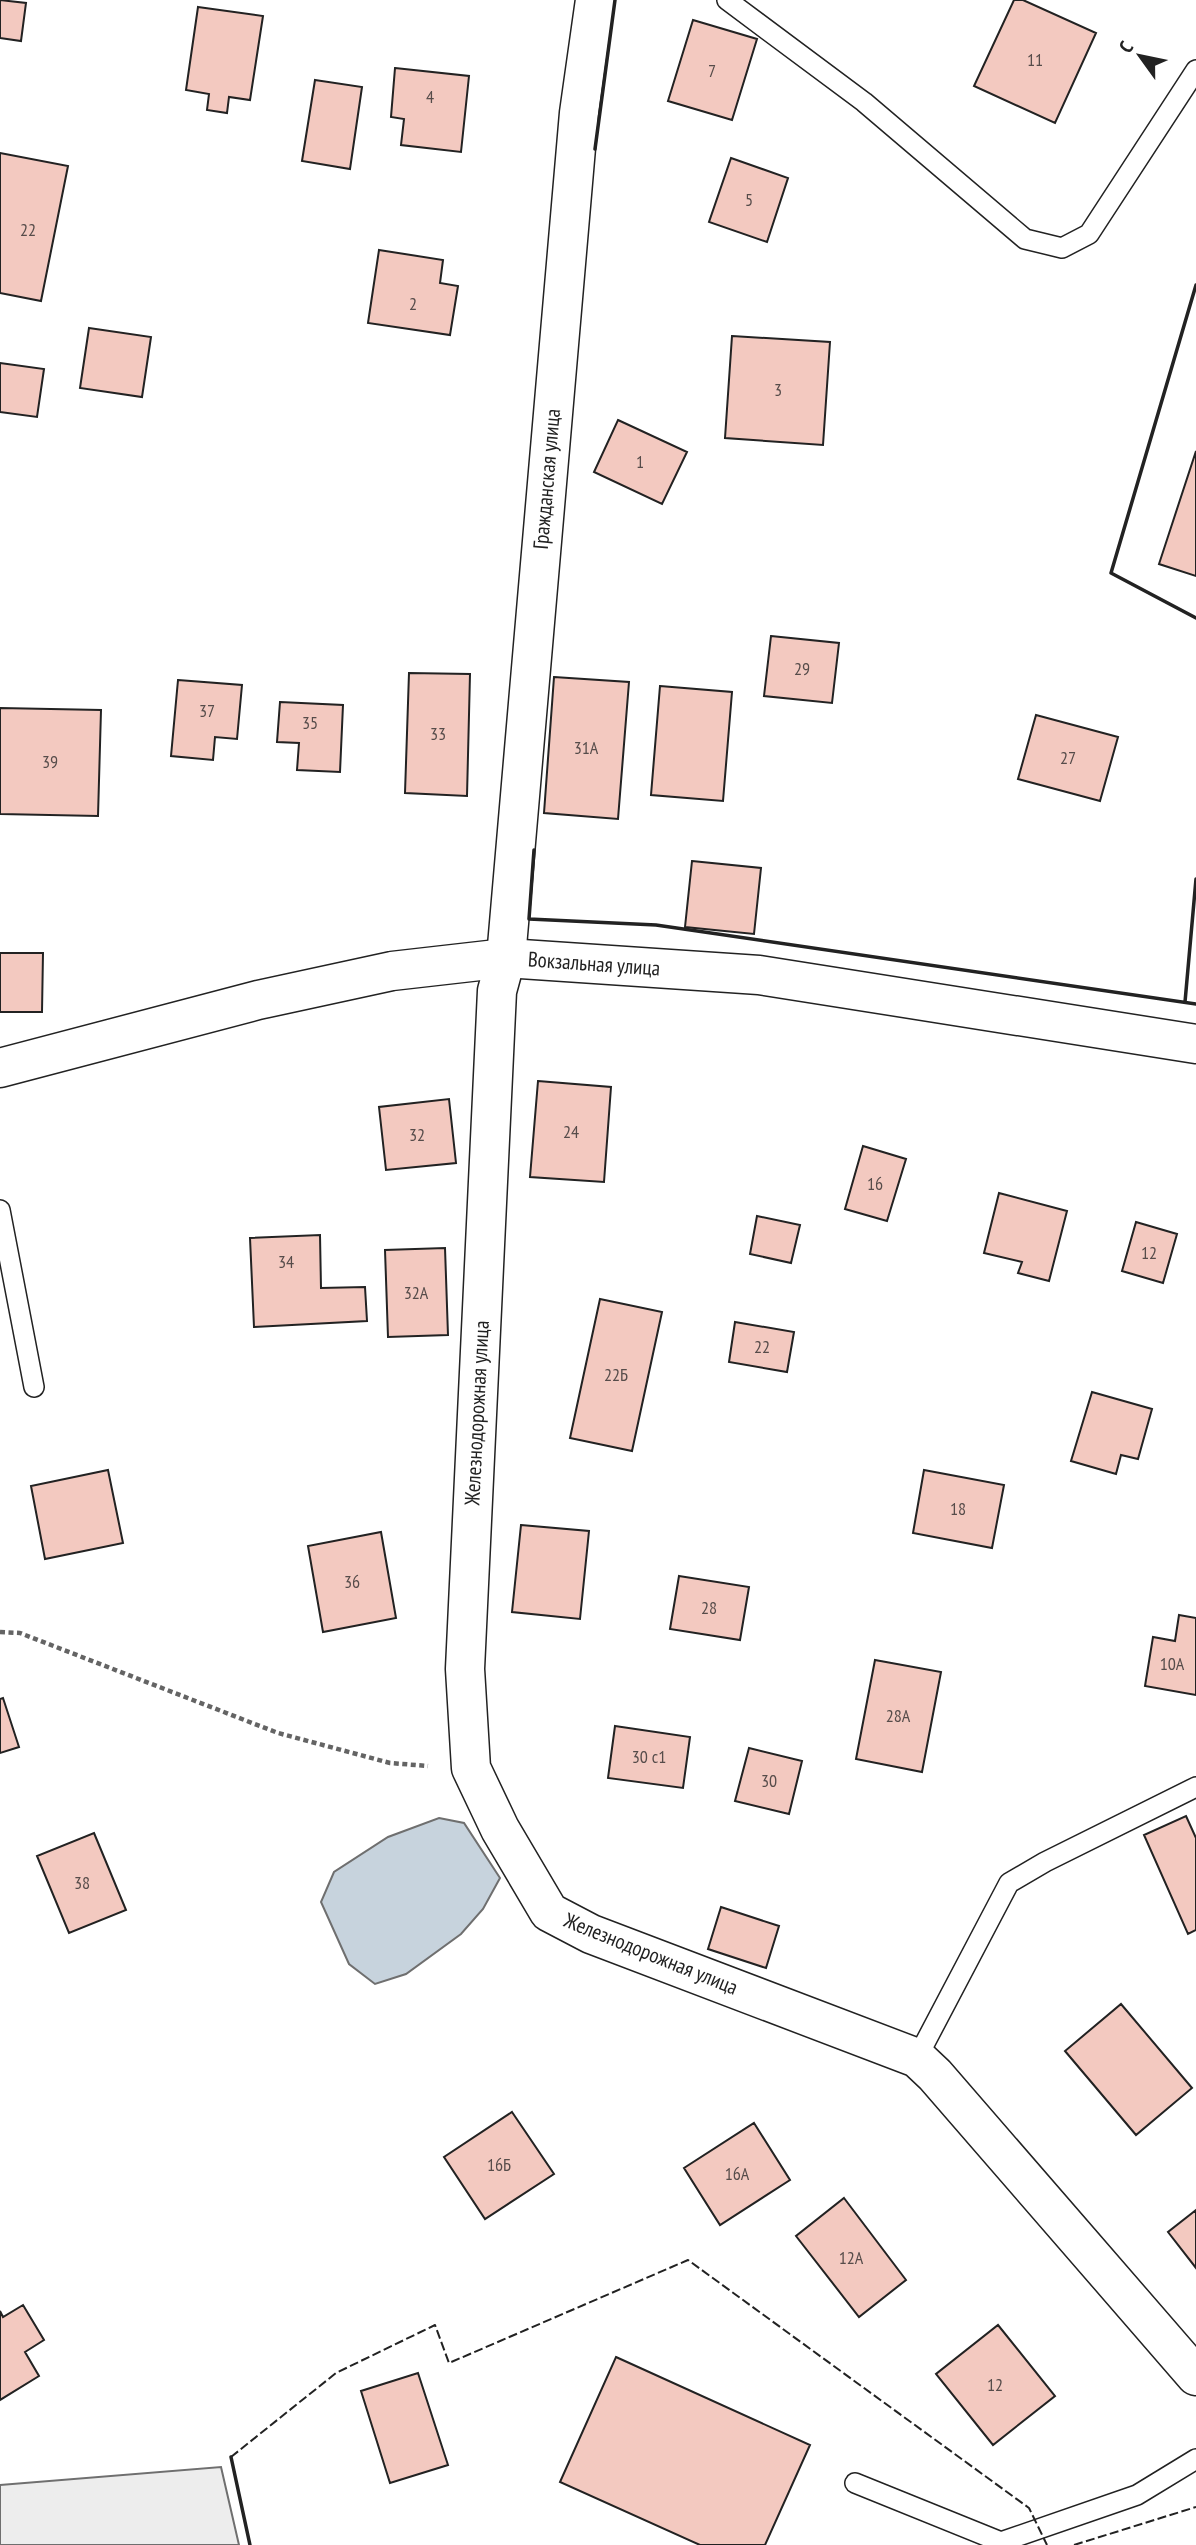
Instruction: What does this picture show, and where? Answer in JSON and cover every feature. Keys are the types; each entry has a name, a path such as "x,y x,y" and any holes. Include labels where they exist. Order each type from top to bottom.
{"street":[{"name":"Гражданская улица","path":"506,958 579,113 595,0"},
{"name":"Вокзальная улица","path":"0,1068 258,1000 392,971 506,958 759,975 1196,1044"},
{"name":"Железнодорожная улица","path":"506,958 497,991 466,1655 471,1768 500,1829 549,1912 591,1934 917,2058 935,2075 1196,2376"}],"lane":[{"path":"727,0 864,102 1026,239 1062,248 1089,234 1196,70"},
{"path":"0,1210 34,1387"},
{"path":"917,2058 1009,1883 1045,1862 1196,1787"},
{"path":"855,2483 1001,2542 1136,2495 1196,2459"}],"path":[{"path":"0,1632 20,1633 278,1734 390,1763 471,1768"}],"shaded area":[{"path":"439,1818 464,1823 500,1878 483,1909 461,1934 406,1974 375,1984 349,1964 321,1902 334,1872 388,1837"},
{"path":"221,2467 239,2545 0,2545 0,2485"}],"building":[{"path":"0,0 26,3 21,41 0,38"},
{"path":"1014,0 1023,0 1096,33 1055,123 974,86"},
{"path":"198,7 263,16 250,100 229,97 227,113 207,110 209,94 186,90"},
{"path":"693,20 757,39 732,120 668,101"},
{"path":"395,68 469,76 461,152 401,145 404,119 391,117"},
{"path":"315,80 362,87 350,169 302,161"},
{"path":"0,153 68,166 41,301 0,293"},
{"path":"731,158 788,178 767,242 709,222"},
{"path":"379,250 443,260 440,283 458,286 450,335 368,323"},
{"path":"89,328 151,337 142,397 80,388"},
{"path":"732,336 830,342 823,445 725,438"},
{"path":"0,363 44,369 37,417 0,412"},
{"path":"618,420 687,452 662,504 594,472"},
{"path":"1196,451 1196,576 1159,564"},
{"path":"771,636 839,643 832,703 764,696"},
{"path":"409,673 470,674 467,796 405,793"},
{"path":"554,677 629,682 618,819 544,813"},
{"path":"178,680 242,685 237,739 215,737 213,760 171,756"},
{"path":"660,686 732,692 723,801 651,795"},
{"path":"280,702 343,705 340,772 297,770 299,743 277,742"},
{"path":"0,708 101,710 98,816 0,814"},
{"path":"1036,715 1118,737 1100,801 1018,779"},
{"path":"692,861 761,868 754,934 685,927"},
{"path":"0,953 43,953 42,1012 0,1012"},
{"path":"538,1081 611,1087 604,1182 530,1177"},
{"path":"449,1099 456,1163 386,1170 379,1107"},
{"path":"863,1146 906,1159 887,1221 845,1209"},
{"path":"999,1193 1067,1211 1049,1281 1018,1273 1022,1262 984,1253"},
{"path":"757,1216 800,1225 791,1263 750,1254"},
{"path":"1136,1222 1177,1234 1163,1283 1122,1271"},
{"path":"320,1235 321,1288 365,1287 367,1321 254,1327 250,1238"},
{"path":"445,1248 448,1335 388,1337 385,1250"},
{"path":"600,1299 662,1312 632,1451 570,1438"},
{"path":"735,1322 794,1332 787,1372 729,1362"},
{"path":"1092,1392 1152,1409 1138,1459 1121,1455 1116,1474 1071,1461"},
{"path":"108,1470 123,1543 45,1559 31,1486"},
{"path":"924,1470 1004,1485 992,1548 913,1533"},
{"path":"521,1525 589,1531 580,1619 512,1612"},
{"path":"381,1532 396,1618 323,1632 308,1546"},
{"path":"679,1576 749,1587 740,1640 670,1629"},
{"path":"1179,1615 1196,1618 1196,1695 1145,1686 1153,1637 1175,1641"},
{"path":"875,1660 941,1672 922,1772 856,1759"},
{"path":"3,1698 19,1747 0,1753 0,1699"},
{"path":"615,1726 690,1737 683,1788 608,1778"},
{"path":"749,1748 802,1761 789,1814 735,1801"},
{"path":"1186,1816 1196,1838 1196,1930 1188,1934 1144,1835"},
{"path":"94,1833 126,1910 69,1933 37,1856"},
{"path":"721,1907 779,1926 766,1968 708,1949"},
{"path":"1121,2004 1192,2088 1136,2135 1065,2051"},
{"path":"512,2112 554,2174 485,2219 444,2157"},
{"path":"754,2123 790,2180 720,2225 684,2168"},
{"path":"844,2198 906,2280 859,2317 796,2236"},
{"path":"1196,2210 1196,2268 1168,2232"},
{"path":"23,2305 44,2340 25,2352 39,2376 0,2400 0,2311 3,2317"},
{"path":"998,2325 1055,2396 993,2445 936,2374"},
{"path":"616,2357 810,2445 765,2545 700,2545 560,2482"},
{"path":"418,2373 448,2465 390,2483 361,2391"}],"fence":[{"path":"231,2457 336,2373 435,2325 449,2363 688,2260 1029,2508 1047,2545"},
{"path":"1074,2545 1196,2507"}],"wall":[{"path":"595,149 615,0"},
{"path":"1196,285 1111,573 1196,618"},
{"path":"534,850 529,919 656,925 1196,1004"},
{"path":"1185,1002 1196,879"},
{"path":"231,2457 250,2545"}]}
